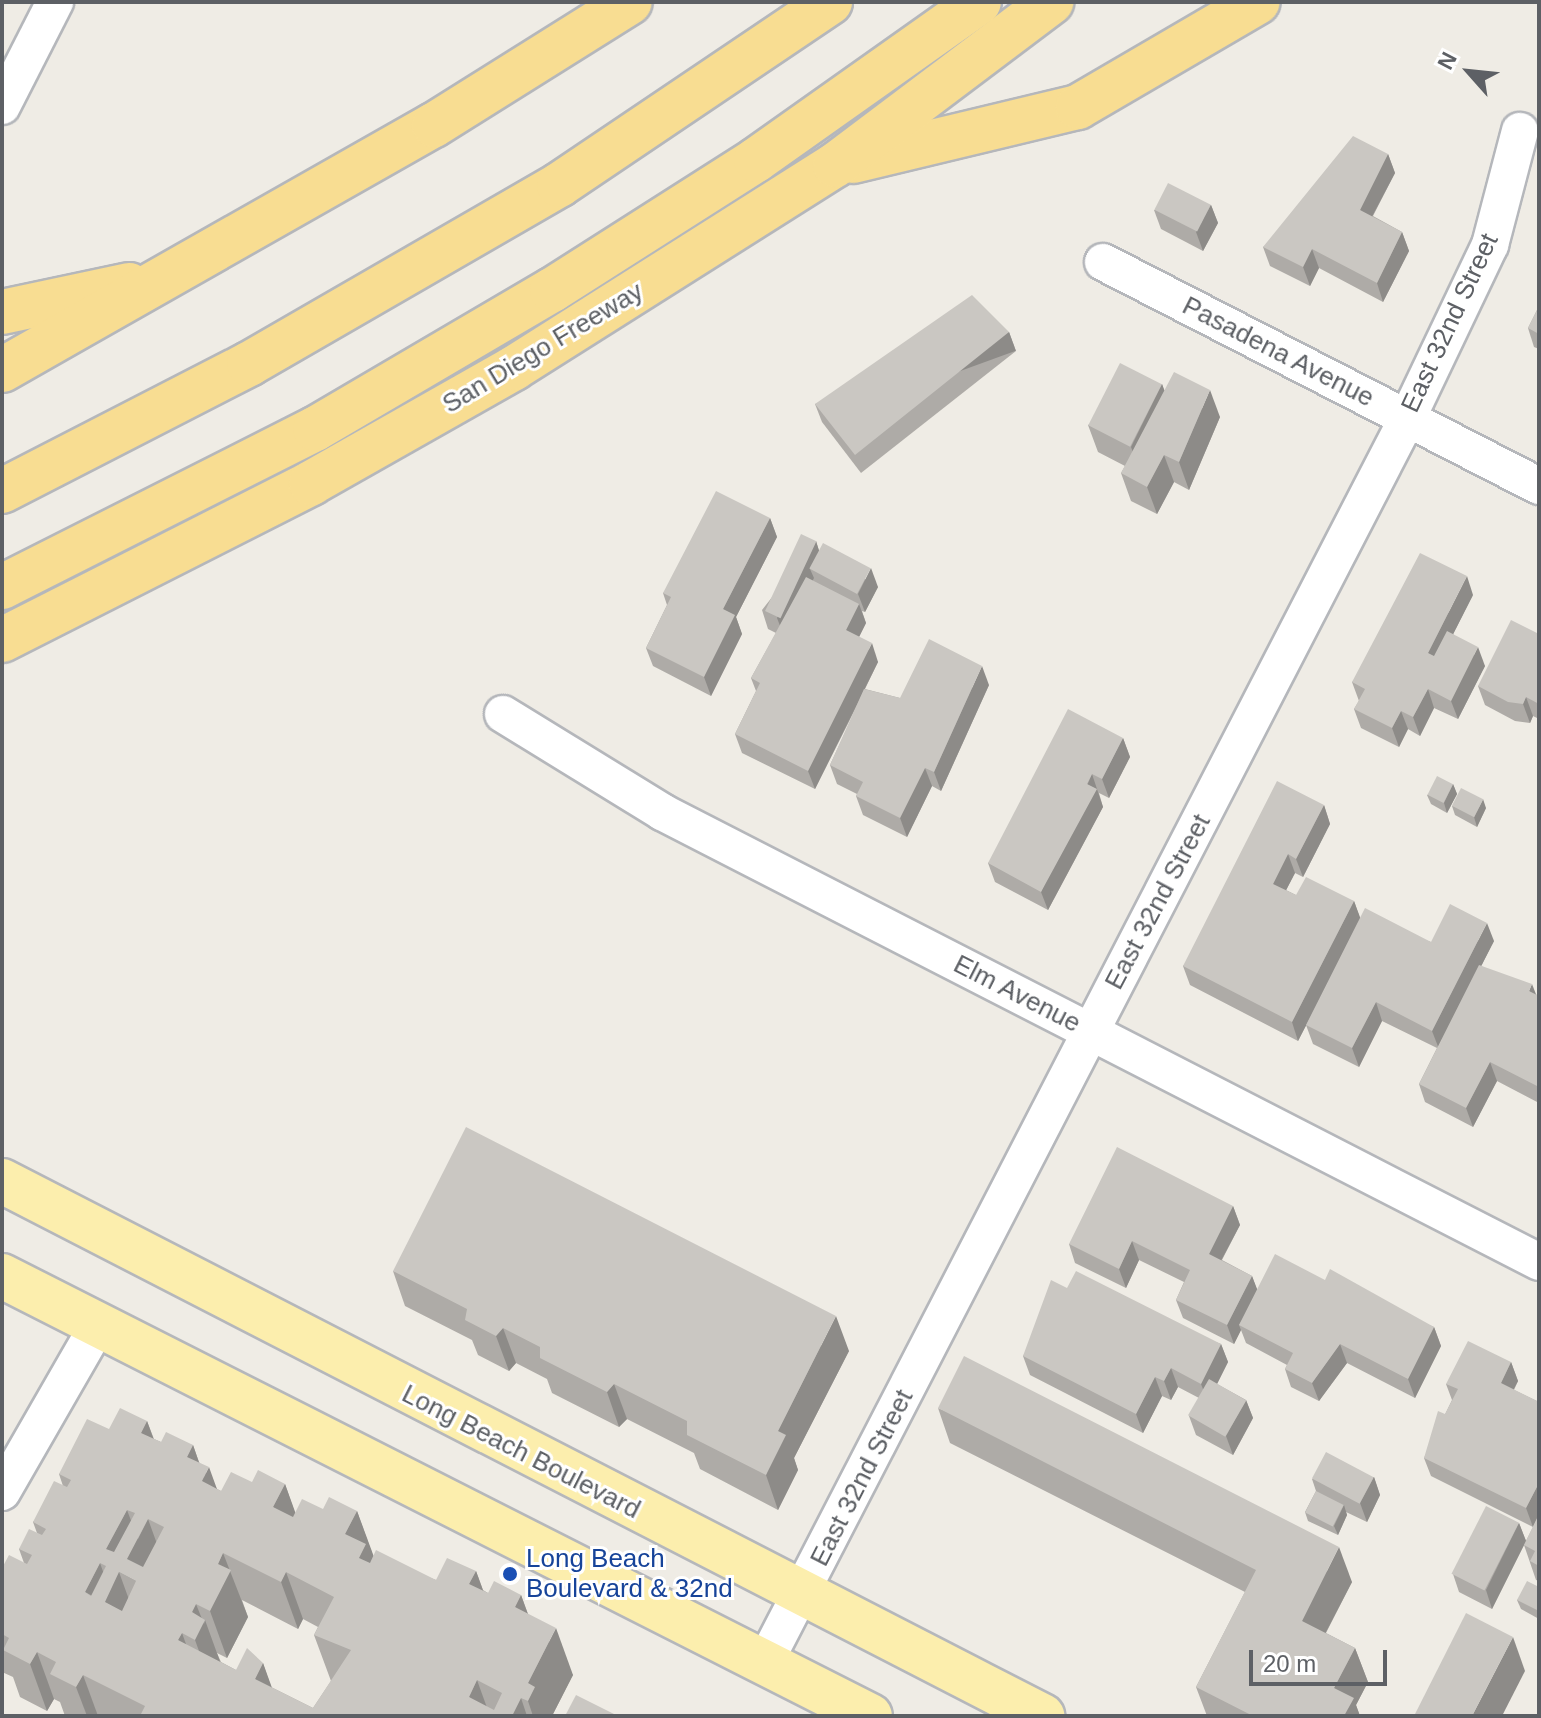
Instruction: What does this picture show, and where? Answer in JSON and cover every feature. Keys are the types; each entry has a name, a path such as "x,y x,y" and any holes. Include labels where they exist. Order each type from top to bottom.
{"highway":[{"path":"2,370 174,275 630,2"},
{"path":"2,491 249,364 546,193 830,2"},
{"path":"2,587 315,429 539,297 756,160 979,2"},
{"name":"San Diego Freeway","path":"2,640 139,574 501,376 835,165 1051,2"},
{"path":"835,165 1078,107 1258,2"},
{"path":"2,312 174,275"}],"main road":[{"name":"Long Beach Boulevard","path":"2,1181 1042,1716"},
{"path":"2,1276 97,1327 766,1660 870,1716"}],"street":[{"path":"2,106 55,2"},
{"name":"East 32nd Street","path":"766,1660 803,1595 1407,419 1490,245 1520,131"},
{"name":"Pasadena Avenue","path":"1103,262 1539,486"},
{"name":"Elm Avenue","path":"503,714 662,812 1539,1262"},
{"path":"2,1492 97,1327"}],"building":[{"path":"1353,136 1388,154 1360,210 1402,232 1377,283 1312,249 1303,267 1263,247"},
{"path":"1168,183 1211,205 1197,232 1154,210"},
{"path":"972,295 1009,332 855,455 815,404"},
{"path":"1539,306 1539,334 1528,328"},
{"path":"1120,363 1162,384 1130,447 1088,425"},
{"path":"1174,372 1210,390 1179,462 1164,455 1147,487 1121,473"},
{"path":"716,491 770,518 723,609 735,615 704,677 646,648 671,597 663,593"},
{"path":"801,534 816,541 780,618 765,611"},
{"path":"823,543 871,568 857,594 809,569"},
{"path":"1420,553 1467,576 1428,653 1434,656 1447,631 1478,647 1451,701 1428,689 1413,717 1401,711 1392,728 1354,709 1365,689 1352,682"},
{"path":"806,577 859,604 846,630 872,643 808,771 735,734 760,683 751,678"},
{"path":"1511,620 1539,634 1539,704 1526,697 1523,704 1508,702 1478,686"},
{"path":"929,639 982,666 934,772 925,768 900,818 856,796 863,782 830,765 864,689 900,698"},
{"path":"1068,709 1123,738 1102,779 1092,774 1087,784 1097,789 1041,892 988,863"},
{"path":"1437,776 1453,784 1444,803 1427,795"},
{"path":"1277,781 1324,805 1296,859 1288,854 1273,884 1296,895 1306,877 1354,901 1292,1022 1183,966"},
{"path":"1461,788 1483,799 1474,817 1452,806"},
{"path":"1450,904 1487,923 1432,1031 1376,1002 1352,1048 1306,1025 1365,908 1431,942"},
{"path":"1479,965 1532,984 1529,991 1539,996 1539,1087 1490,1062 1466,1108 1419,1084"},
{"path":"466,1127 836,1316 778,1431 786,1435 766,1475 687,1435 687,1421 614,1384 607,1392 540,1358 540,1347 503,1328 496,1336 465,1320 467,1309 393,1271"},
{"path":"1117,1147 1233,1206 1209,1254 1252,1276 1227,1325 1176,1300 1190,1270 1132,1241 1119,1269 1069,1244"},
{"path":"1275,1254 1325,1280 1330,1269 1434,1327 1408,1379 1340,1344 1312,1383 1285,1369 1293,1353 1239,1325"},
{"path":"1076,1271 1221,1344 1201,1384 1171,1368 1164,1381 1155,1377 1136,1414 1023,1356 1051,1280 1067,1288"},
{"path":"1468,1341 1511,1362 1501,1383 1539,1402 1539,1483 1526,1508 1424,1458 1438,1411 1445,1414 1458,1389 1446,1384"},
{"path":"964,1356 1339,1547 1302,1621 1355,1648 1334,1688 1354,1698 1344,1716 1253,1716 1196,1687 1256,1570 938,1408"},
{"path":"1209,1379 1246,1400 1225,1437 1188,1415"},
{"path":"120,1408 147,1421 141,1433 161,1442 166,1432 193,1445 187,1457 209,1467 202,1481 221,1491 231,1472 252,1482 258,1470 285,1484 273,1507 293,1517 302,1499 323,1509 329,1497 357,1511 345,1534 366,1544 359,1558 370,1563 376,1550 436,1580 447,1558 476,1571 469,1584 488,1593 494,1581 521,1595 515,1607 556,1628 528,1683 535,1687 528,1701 521,1698 512,1716 140,1716 145,1706 83,1675 76,1687 50,1674 56,1662 37,1652 30,1664 3,1650 9,1638 2,1634 2,1568 9,1555 27,1564 32,1555 19,1549 29,1529 42,1535 46,1529 33,1522 54,1481 67,1487 71,1480 59,1474 87,1419 109,1429","holes":["127,1510 135,1513 114,1552 106,1549","148,1519 164,1527 143,1567 127,1559","223,1553 281,1582 286,1572 334,1597 314,1635 351,1650 313,1708 255,1679 263,1663 247,1648 236,1670 178,1640 182,1633 195,1640 205,1620 192,1612 196,1604 210,1611 231,1570 218,1564","100,1563 106,1566 91,1596 85,1592","119,1572 136,1581 122,1611 105,1602","477,1680 502,1693 494,1710 469,1697"]},
{"path":"1326,1452 1374,1477 1360,1504 1312,1478"},
{"path":"1316,1491 1344,1505 1333,1526 1305,1512"},
{"path":"1486,1506 1519,1523 1484,1591 1451,1574"},
{"path":"1539,1514 1539,1566 1530,1561 1535,1551 1524,1545"},
{"path":"1527,1581 1539,1587 1539,1611 1517,1600"},
{"path":"1466,1613 1513,1637 1472,1716 1414,1716"},
{"path":"576,1695 618,1716 565,1716"}],"place":[{"name":"Long Beach Boulevard & 32nd","path":"510,1574"}]}
